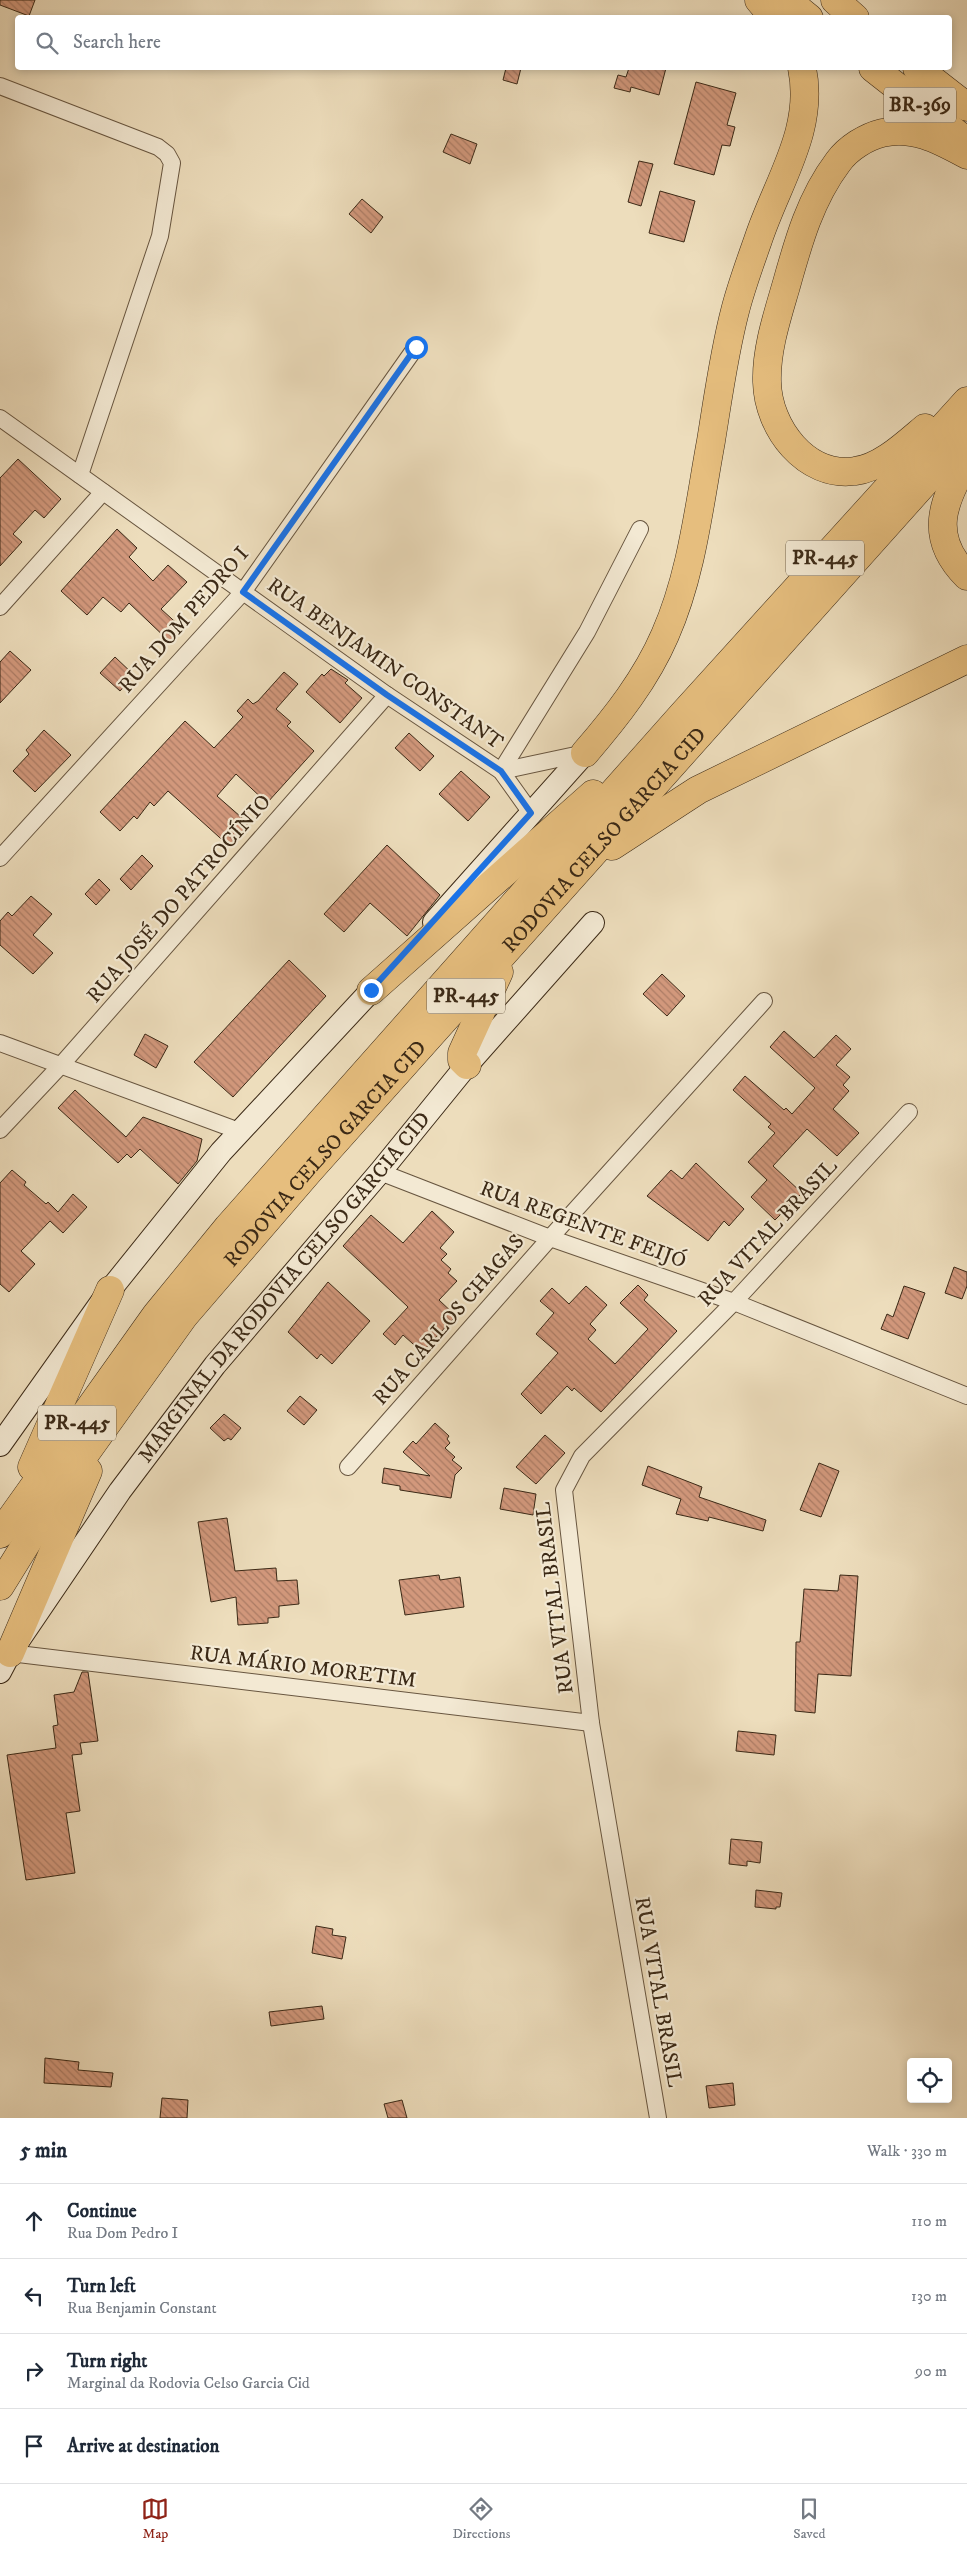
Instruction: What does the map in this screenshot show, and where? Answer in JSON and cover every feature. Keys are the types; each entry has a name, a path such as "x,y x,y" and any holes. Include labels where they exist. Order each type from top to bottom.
{"highway":[{"path":"759,0 772,15"},
{"path":"787,0 805,15"},
{"path":"835,0 852,15"},
{"path":"585,753 611,723 641,680 665,636 679,598 697,528 735,312 761,231 795,147 806,109 802,70"},
{"name":"BR-369","path":"876,70 967,142"},
{"name":"BR-369","path":"920,70 967,107"},
{"path":"967,155 936,138 909,131 882,133 858,143 839,160 823,184 803,227 772,334 767,383 772,412 786,436 803,457 820,466 837,471 856,472 880,462 905,445 967,394"},
{"name":"RODOVIA CELSO GARCIA CID","path":"3,1530 156,1315 228,1227 682,715 967,402"},
{"name":"RODOVIA CELSO GARCIA CID","path":"0,1586 62,1486 184,1316 309,1171 967,435"},
{"path":"967,460 946,500 943,526 944,545 956,565 967,576"},
{"path":"581,866 698,790 967,660"},
{"path":"371,990 682,715"},
{"path":"467,1065 462,1060 462,1052 512,945"},
{"path":"3,1530 110,1290"},
{"path":"5,1663 111,1416"}],"street":[{"path":"0,86 158,147 167,154 172,163 160,236 80,475"},
{"name":"RUA DOM PEDRO I","path":"0,858 243,592 416,347"},
{"name":"RUA BENJAMIN CONSTANT","path":"0,418 387,695 501,771 531,813"},
{"path":"0,607 103,492"},
{"path":"501,771 587,632 640,529"},
{"name":"RUA JOSÉ DO PATROCÍNIO","path":"0,1130 62,1064 387,695"},
{"name":"RUA BENJAMIN CONSTANT","path":"501,771 585,753"},
{"path":"0,1445 110,1290 239,1131 371,990 585,753"},
{"name":"MARGINAL DA RODOVIA CELSO GARCIA CID","path":"5,1663 120,1492 215,1365 380,1172 467,1065 593,924"},
{"name":"RUA CARLOS CHAGAS","path":"348,1467 550,1238 764,1002"},
{"path":"0,1043 62,1064 239,1131"},
{"name":"RUA VITAL BRASIL","path":"658,2118 591,1722 564,1490 582,1456 734,1302 909,1112"},
{"name":"RUA REGENTE FEIJÓ","path":"380,1172 550,1238 734,1302 967,1396"},
{"name":"RUA MÁRIO MORETIM","path":"5,1663 591,1722"}],"building":[{"path":"0,0 35,0 29,15 0,5"},
{"path":"506,70 520,70 517,84 503,80"},
{"path":"628,70 665,70 659,95 631,87 630,92 614,88 618,75 626,77"},
{"path":"696,82 736,93 727,125 735,127 730,146 722,145 714,175 674,164"},
{"path":"451,134 477,144 470,164 443,152"},
{"path":"639,161 653,164 641,206 628,202"},
{"path":"660,191 695,201 684,242 649,233"},
{"path":"362,199 383,217 371,233 349,214"},
{"path":"18,459 61,499 44,518 35,510 13,534 22,542 0,566 0,478"},
{"path":"117,529 137,548 129,557 153,581 168,565 187,582 161,609 183,629 170,642 129,603 121,612 103,597 87,615 61,591"},
{"path":"10,651 31,670 0,703 0,662"},
{"path":"115,657 134,675 120,691 100,673"},
{"path":"331,669 348,680 345,683 362,698 340,723 306,692 322,674 324,676"},
{"path":"284,672 298,684 276,709 291,722 287,726 314,751 267,803 236,774 217,796 249,824 229,846 168,791 154,806 150,802 137,819 134,816 120,831 100,812 185,721 214,748 243,717 237,711 248,699 253,704 258,701"},
{"path":"44,730 71,755 35,792 13,771 29,754 26,750"},
{"path":"409,733 434,756 420,771 395,748"},
{"path":"461,771 490,797 468,821 439,794"},
{"path":"387,845 440,895 407,936 370,903 344,932 324,914"},
{"path":"142,855 153,866 131,890 120,879"},
{"path":"99,879 110,890 96,905 85,894"},
{"path":"31,896 52,914 33,935 53,953 33,974 0,945 0,921 8,912 12,916"},
{"path":"289,960 326,996 233,1097 194,1062"},
{"path":"662,974 685,996 667,1016 643,994"},
{"path":"784,1031 814,1058 836,1035 851,1049 836,1065 850,1077 843,1085 849,1091 833,1109 859,1133 837,1156 807,1129 773,1166 802,1193 775,1220 751,1197 767,1180 748,1162 775,1133 768,1127 771,1124 733,1090 745,1076 784,1110 786,1108 792,1114 815,1088 770,1047"},
{"path":"145,1034 168,1046 156,1068 134,1055"},
{"path":"75,1090 126,1137 143,1117 202,1139 197,1161 178,1184 140,1149 131,1158 127,1154 118,1163 58,1108"},
{"path":"696,1163 744,1209 729,1226 724,1221 708,1241 647,1196 671,1170 682,1179"},
{"path":"12,1170 26,1182 24,1185 46,1204 48,1202 58,1212 73,1194 87,1207 63,1233 50,1221 21,1251 35,1264 9,1292 0,1284 0,1183"},
{"path":"432,1211 454,1232 440,1248 447,1254 441,1260 451,1269 448,1273 457,1281 439,1300 456,1316 422,1352 403,1335 395,1345 383,1334 408,1307 343,1246 371,1215 403,1243"},
{"path":"954,1267 967,1272 967,1286 962,1299 945,1293"},
{"path":"328,1282 370,1321 332,1364 321,1354 317,1359 288,1332"},
{"path":"638,1285 648,1295 644,1300 677,1331 601,1412 574,1388 572,1391 567,1386 541,1414 521,1394 558,1353 536,1334 554,1313 540,1301 552,1288 569,1304 586,1286 607,1305 590,1324 596,1330 588,1339 615,1364 648,1329 620,1303"},
{"path":"904,1286 925,1293 908,1339 881,1329 887,1314 893,1317"},
{"path":"300,1396 317,1410 304,1425 287,1411"},
{"path":"224,1414 241,1428 231,1440 228,1438 224,1441 210,1428"},
{"path":"435,1423 449,1436 447,1439 450,1443 445,1448 455,1457 452,1460 462,1468 455,1475 451,1498 400,1490 400,1486 382,1483 384,1468 430,1476 403,1452 413,1441 416,1444"},
{"path":"545,1435 565,1453 536,1484 516,1467"},
{"path":"819,1463 839,1471 821,1517 800,1510"},
{"path":"648,1466 702,1487 699,1497 766,1520 763,1531 709,1517 708,1521 676,1514 681,1499 642,1485"},
{"path":"504,1488 536,1494 533,1515 500,1509"},
{"path":"227,1518 235,1571 276,1568 277,1581 297,1580 299,1604 279,1606 279,1617 268,1618 268,1623 238,1625 236,1597 211,1602 198,1522"},
{"path":"439,1575 440,1580 460,1577 464,1607 405,1615 399,1580"},
{"path":"840,1575 858,1576 851,1676 818,1674 815,1713 795,1711 796,1642 800,1642 804,1589 838,1591"},
{"path":"82,1672 88,1672 98,1741 80,1743 82,1754 72,1755 80,1811 66,1813 75,1873 26,1880 7,1755 56,1748 53,1726 58,1725 54,1695 74,1692"},
{"path":"738,1731 776,1735 774,1755 736,1751"},
{"path":"731,1839 762,1842 760,1863 747,1861 747,1866 729,1864"},
{"path":"756,1890 782,1893 780,1907 776,1907 776,1909 755,1907"},
{"path":"316,1926 333,1929 332,1935 346,1937 342,1959 312,1953"},
{"path":"322,2006 324,2019 271,2026 269,2012"},
{"path":"45,2058 79,2062 78,2070 113,2073 111,2087 44,2083"},
{"path":"733,2083 735,2105 709,2108 706,2086"},
{"path":"162,2098 188,2100 187,2118 160,2118"},
{"path":"402,2100 407,2118 388,2118 384,2104"}],"route":[{"path":"371,990 531,813 501,771 387,695 243,592 416,347"}]}
